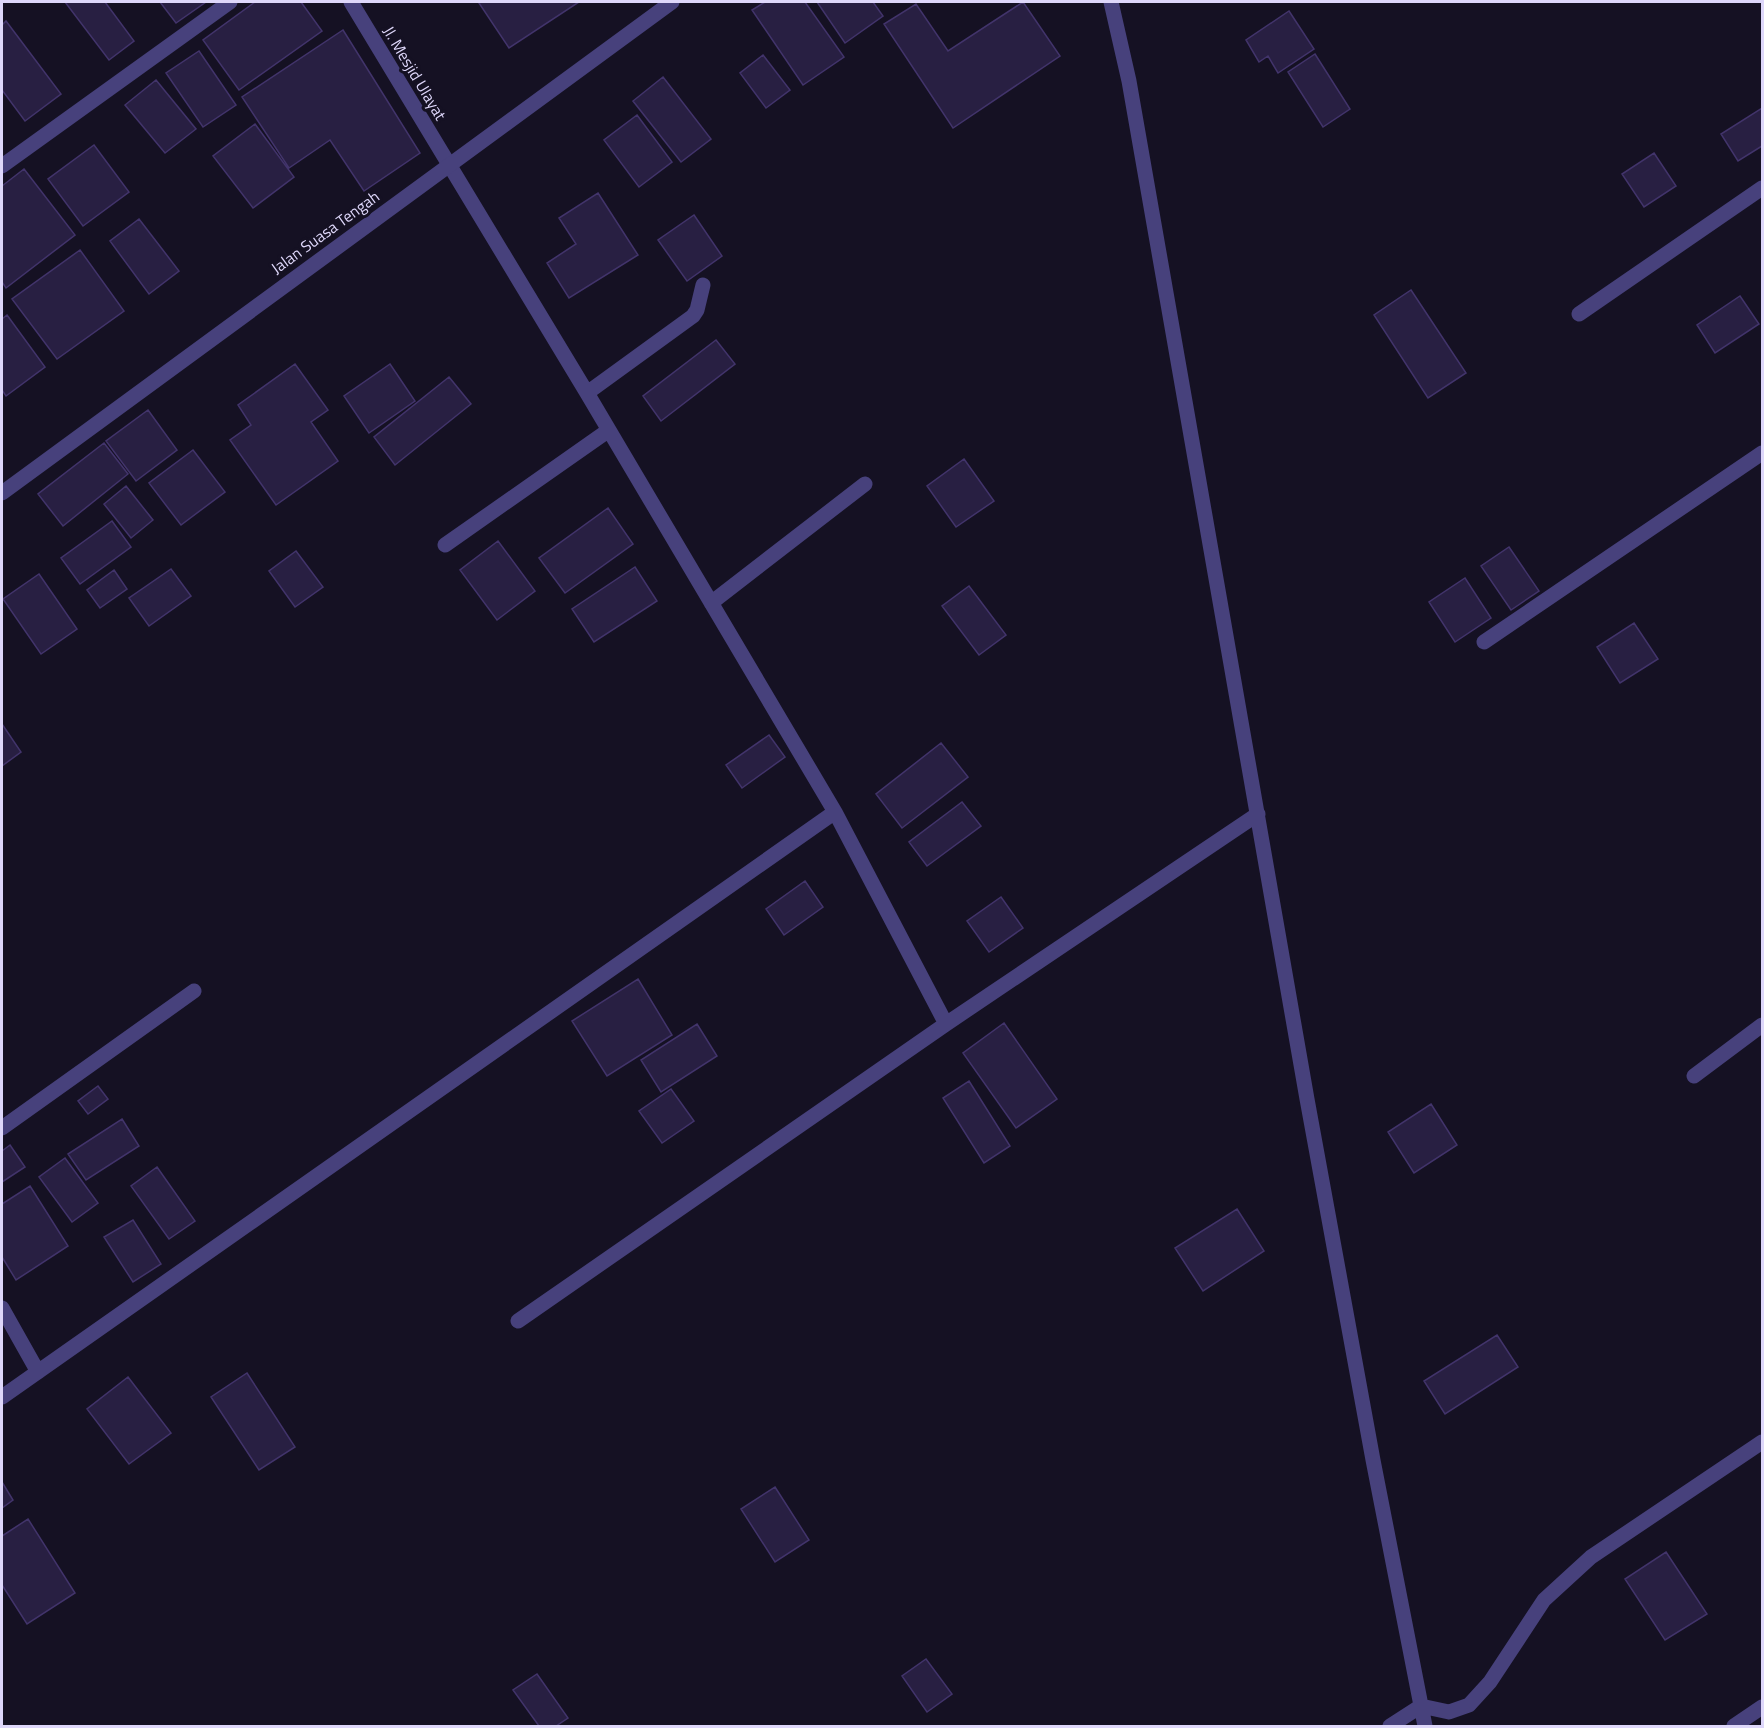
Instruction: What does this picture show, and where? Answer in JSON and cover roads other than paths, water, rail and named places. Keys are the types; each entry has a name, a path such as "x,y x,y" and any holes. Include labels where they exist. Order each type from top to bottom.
{"street":[{"path":"2,166 230,2"},
{"name":"Jl. Mesjid Ulayat","path":"351,2 588,393 835,813 946,1024"},
{"name":"Jalan Suasa Tengah","path":"2,493 672,2"},
{"path":"1112,2 1129,81 1373,1460 1425,1726"},
{"path":"1579,314 1762,188"},
{"path":"588,393 693,316 697,310 703,285"},
{"path":"445,545 609,429"},
{"path":"1484,642 1762,453"},
{"path":"711,603 865,484"},
{"path":"2,1397 835,813"},
{"path":"518,1321 946,1024 1258,814"},
{"path":"2,1128 194,991"},
{"path":"1694,1076 1762,1025"},
{"path":"2,1308 38,1372"},
{"path":"1390,1726 1421,1706 1449,1712 1469,1705 1490,1682 1544,1600 1591,1557 1762,1442"},
{"path":"1734,1726 1762,1707"}]}
